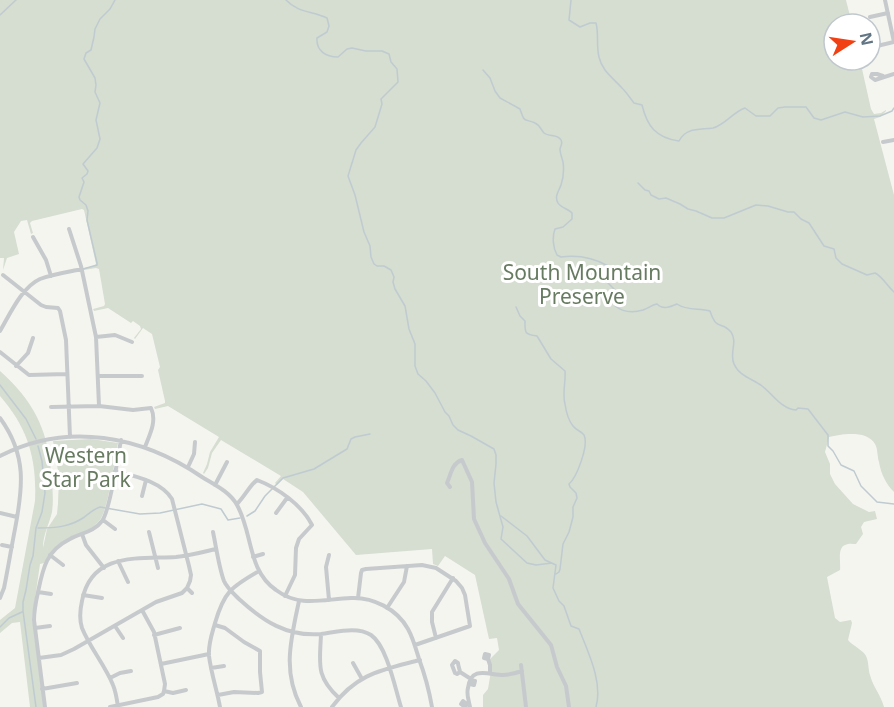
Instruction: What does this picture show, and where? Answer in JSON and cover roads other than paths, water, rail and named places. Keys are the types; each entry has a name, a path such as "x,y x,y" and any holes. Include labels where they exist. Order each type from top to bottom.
{"street":[{"path":"885,0 894,42"},
{"path":"882,14 894,10"},
{"path":"883,76 894,74"},
{"path":"883,142 894,140"},
{"path":"69,229 82,269 96,337 99,406"},
{"path":"33,237 46,260 51,276"},
{"path":"0,331 24,291 39,279 82,269"},
{"path":"3,275 41,305 58,308 66,340 70,437"},
{"path":"0,314 7,318"},
{"path":"96,337 115,335 132,342"},
{"path":"16,366 28,353 33,338"},
{"path":"0,352 28,375 67,374"},
{"path":"32,381 33,375"},
{"path":"98,376 142,375"},
{"path":"51,407 99,406 133,410 151,408 154,423 145,447"},
{"path":"0,418 16,449 22,477 12,547 3,593 0,597"},
{"path":"0,456 41,441 91,436 121,440 145,447 188,467 226,492 237,504 259,571 269,585 278,592 299,601 315,602 358,598 376,602 399,617 415,645 432,707"},
{"path":"45,707 35,628 35,609 44,566 50,555 63,543 93,529 103,520 121,440"},
{"path":"188,467 194,454 195,442"},
{"path":"450,487 447,483 454,466 458,461 463,461 473,486 474,519 485,543 509,579 518,604 551,645 557,667 566,686 569,707"},
{"path":"215,485 227,462"},
{"path":"39,658 67,653 156,602 177,596 187,588 191,576 169,493 146,480 115,471"},
{"path":"142,495 146,480"},
{"path":"237,504 257,480 296,505 312,525 299,539 296,548 295,575 285,596"},
{"path":"276,513 287,498"},
{"path":"0,513 17,517"},
{"path":"103,520 115,529"},
{"path":"149,532 158,568"},
{"path":"213,532 224,582 230,591 254,613 275,626 293,632 321,634 356,630 370,634 377,640 384,651 400,707"},
{"path":"82,534 86,545 104,568"},
{"path":"2,545 12,547"},
{"path":"118,706 110,678 81,625 80,615 87,584 96,573 128,558 187,555 217,549"},
{"path":"253,557 262,554"},
{"path":"50,555 63,565"},
{"path":"329,555 326,567 329,600"},
{"path":"118,561 128,582"},
{"path":"387,608 405,582 407,566"},
{"path":"358,598 362,570 430,566 456,580 463,591 470,626 415,645"},
{"path":"220,707 209,654 214,624 220,605 230,591 259,571"},
{"path":"436,638 432,612 453,578"},
{"path":"187,588 192,593"},
{"path":"38,592 51,594"},
{"path":"83,595 102,598"},
{"path":"299,601 290,652 291,680 301,707"},
{"path":"110,707 158,697 164,691 165,684 152,626 142,610"},
{"path":"214,624 225,628 260,651 262,692 234,692 218,695"},
{"path":"35,628 50,626"},
{"path":"115,626 123,638"},
{"path":"154,635 180,628"},
{"path":"321,634 320,665 323,678 339,698"},
{"path":"161,664 209,654"},
{"path":"488,659 490,673"},
{"path":"332,707 350,686 362,679 376,672 420,660"},
{"path":"353,663 362,679"},
{"path":"521,665 526,707"},
{"path":"212,668 224,666"},
{"path":"110,678 130,671"},
{"path":"469,705 467,688 470,680 480,672 505,675 522,671"},
{"path":"460,672 470,680"},
{"path":"42,689 77,683"},
{"path":"164,691 173,693 186,690"}],"waterway":[{"path":"0,15 16,0"},
{"path":"83,269 97,265 87,220 88,211 79,197 84,182 82,178 88,171 83,164 97,148 100,139 96,120 100,103 95,92 95,78 84,59 86,53 91,50 95,29 100,19 115,0"},
{"path":"286,0 301,10 327,18 329,26 327,32 317,38 320,50 326,54 338,57 347,49 352,48 382,51 389,54 391,62 397,69 398,82 381,99 382,104 375,127 356,150 348,176 370,246 371,257 374,264 391,270 394,277 395,289 405,306 409,329 415,344 415,366 418,374 435,393 458,430 494,449 496,502 503,527 501,539 527,563 536,565 552,563"},
{"path":"571,0 569,20 580,27 596,23 600,62 634,103 642,105 650,125 664,137 679,141 685,133 713,128 745,108 756,116 770,116 778,108 806,107 814,118 821,120 845,112 863,117 880,116 894,108"},
{"path":"483,70 490,78 500,98 520,109 525,120 537,124 544,133 558,137 562,141 560,149 563,174 556,198 559,205 572,213 572,219 563,227 555,229 553,242 557,255 585,258 608,266 607,282 615,290 615,306 621,310 636,311 657,304 664,307 677,304 710,311 717,324 728,329 733,336 732,356 739,372 762,386 786,407 796,410 798,408 808,409 828,435 828,446 841,465 854,471 861,486 877,502 894,504"},
{"path":"638,183 659,199 666,198 712,218 724,218 756,205 794,212 809,223 824,246 834,249 836,258 842,264 867,275 875,273 894,292"},
{"path":"516,307 525,321 526,332 537,336 551,359 565,371 564,396 567,413 572,424 584,435 585,440 581,461 569,484 577,498 573,507 569,532 563,544 560,569 556,574"},
{"path":"0,385 26,419 36,439"},
{"path":"247,516 255,511 265,496 283,478 314,469 347,449 351,439 370,434"},
{"path":"36,707 23,602 33,556 36,528 42,512 45,493 38,446"},
{"path":"38,528 67,525 100,507 140,514 160,513 202,504 221,509 228,520 240,518"},
{"path":"501,516 527,536 545,560 556,565 553,588 564,606 571,626 579,629 590,657 598,688 596,707"},
{"path":"0,627 9,618 22,612"}],"park label":[{"name":"South Mountain Preserve","path":"582,284"},
{"name":"Western Star Park","path":"86,467"}]}
